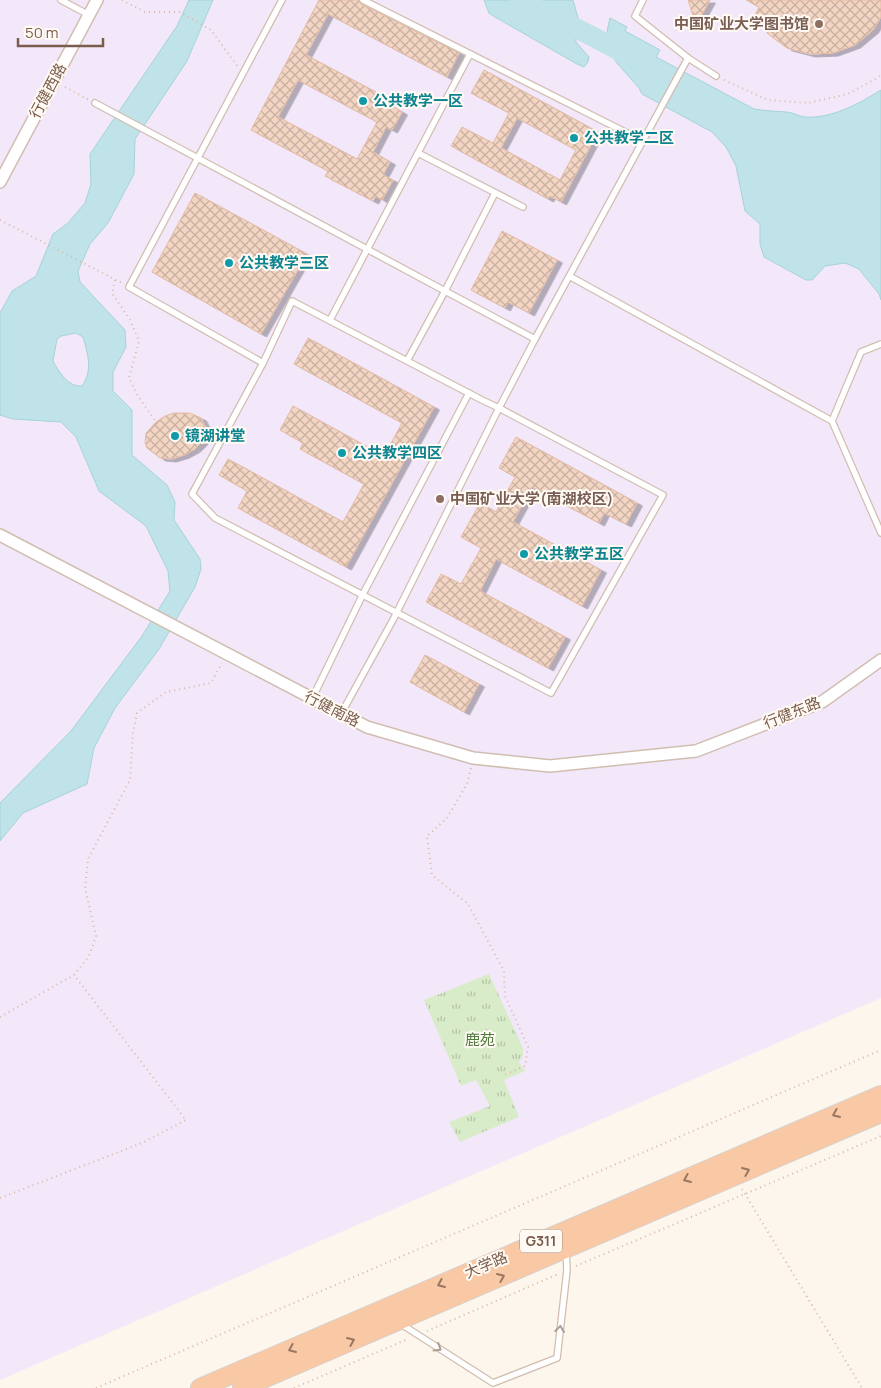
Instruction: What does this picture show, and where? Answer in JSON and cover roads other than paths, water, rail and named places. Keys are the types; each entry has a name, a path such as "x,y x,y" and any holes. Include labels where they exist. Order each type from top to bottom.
{"highway":[{"name":"大学路","path":"200,1388 881,1095"},
{"name":"大学路","path":"242,1388 881,1113"}],"street":[{"name":"行健西路","path":"0,182 97,0"},
{"name":"行健南路","path":"0,535 184,633 367,727 473,758 550,766 696,751"},
{"name":"行健东路","path":"696,751 822,702 881,660"}],"lane":[{"path":"61,0 89,14"},
{"path":"263,363 129,287 282,0"},
{"path":"363,0 643,141"},
{"path":"643,0 635,16 688,58 716,76"},
{"path":"330,320 470,54"},
{"path":"341,714 397,612 535,339 688,58"},
{"path":"95,103 535,339"},
{"path":"418,153 523,207"},
{"path":"407,361 496,193"},
{"path":"570,277 832,421 881,533"},
{"path":"292,301 330,320 663,495 551,693 215,518 192,494 263,363 292,301"},
{"path":"832,421 861,352 881,344"},
{"path":"312,699 363,594 469,393"},
{"path":"398,1321 493,1383 557,1358 567,1270 566,1249"}],"water":[{"path":"189,0 213,0 187,61 135,139 134,174 108,223 90,244 78,271 80,282 125,330 126,347 113,372 113,391 132,410 132,455 167,485 175,502 174,520 200,559 201,569 195,587 159,649 115,708 94,748 87,784 23,813 0,841 0,803 71,731 142,636 170,591 168,571 146,526 99,491 76,437 61,422 13,419 0,415 0,313 12,291 36,276 53,234 68,223 85,203 91,184 90,154 177,26","holes":["76,333 83,337 88,356 88,374 82,386 77,386 64,378 53,361 57,339 61,336"]},
{"path":"484,0 573,0 578,18 574,30 576,42 589,57 588,62 584,67 577,64 495,17 489,13"},
{"path":"610,18 627,27 625,31 660,50 656,57 754,109 788,112 804,117 825,116 844,110 881,90 881,300 879,294 859,269 845,263 825,266 812,280 806,280 764,257 760,244 760,224 745,211 736,166 726,147 712,132 642,94 613,56 613,43 607,31"}],"waterway":[{"path":"520,0 608,44 636,61"}],"place":[{"name":"中国矿业大学图书馆","path":"819,24"},
{"name":"公共教学一区","path":"363,101"},
{"name":"公共教学二区","path":"574,138"},
{"name":"公共教学三区","path":"229,263"},
{"name":"镜湖讲堂","path":"175,436"},
{"name":"公共教学四区","path":"342,453"},
{"name":"中国矿业大学(南湖校区)","path":"440,499"},
{"name":"公共教学五区","path":"524,554"}],"park label":[{"name":"鹿苑","path":"480,1040"}]}
